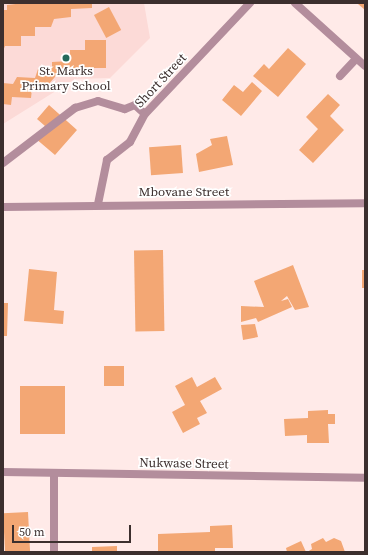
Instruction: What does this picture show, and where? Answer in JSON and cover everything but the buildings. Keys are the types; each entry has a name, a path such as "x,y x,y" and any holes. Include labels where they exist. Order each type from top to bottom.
{"street":[{"name":"Short Street","path":"98,204 107,160 130,142 145,114 250,3"},
{"path":"295,3 365,66"},
{"path":"340,76 356,59"},
{"path":"3,163 75,108 98,101 125,109 135,105 145,114"},
{"name":"Mbovane Street","path":"3,207 98,204 365,202"},
{"name":"Nukwase Street","path":"3,472 365,478"},
{"path":"54,474 54,552"}],"shaded area":[{"name":"St. Marks Primary School","path":"3,3 144,3 150,38 110,78 75,79 3,124"}],"place":[{"name":"St. Marks Primary School","path":"66,58"}]}
